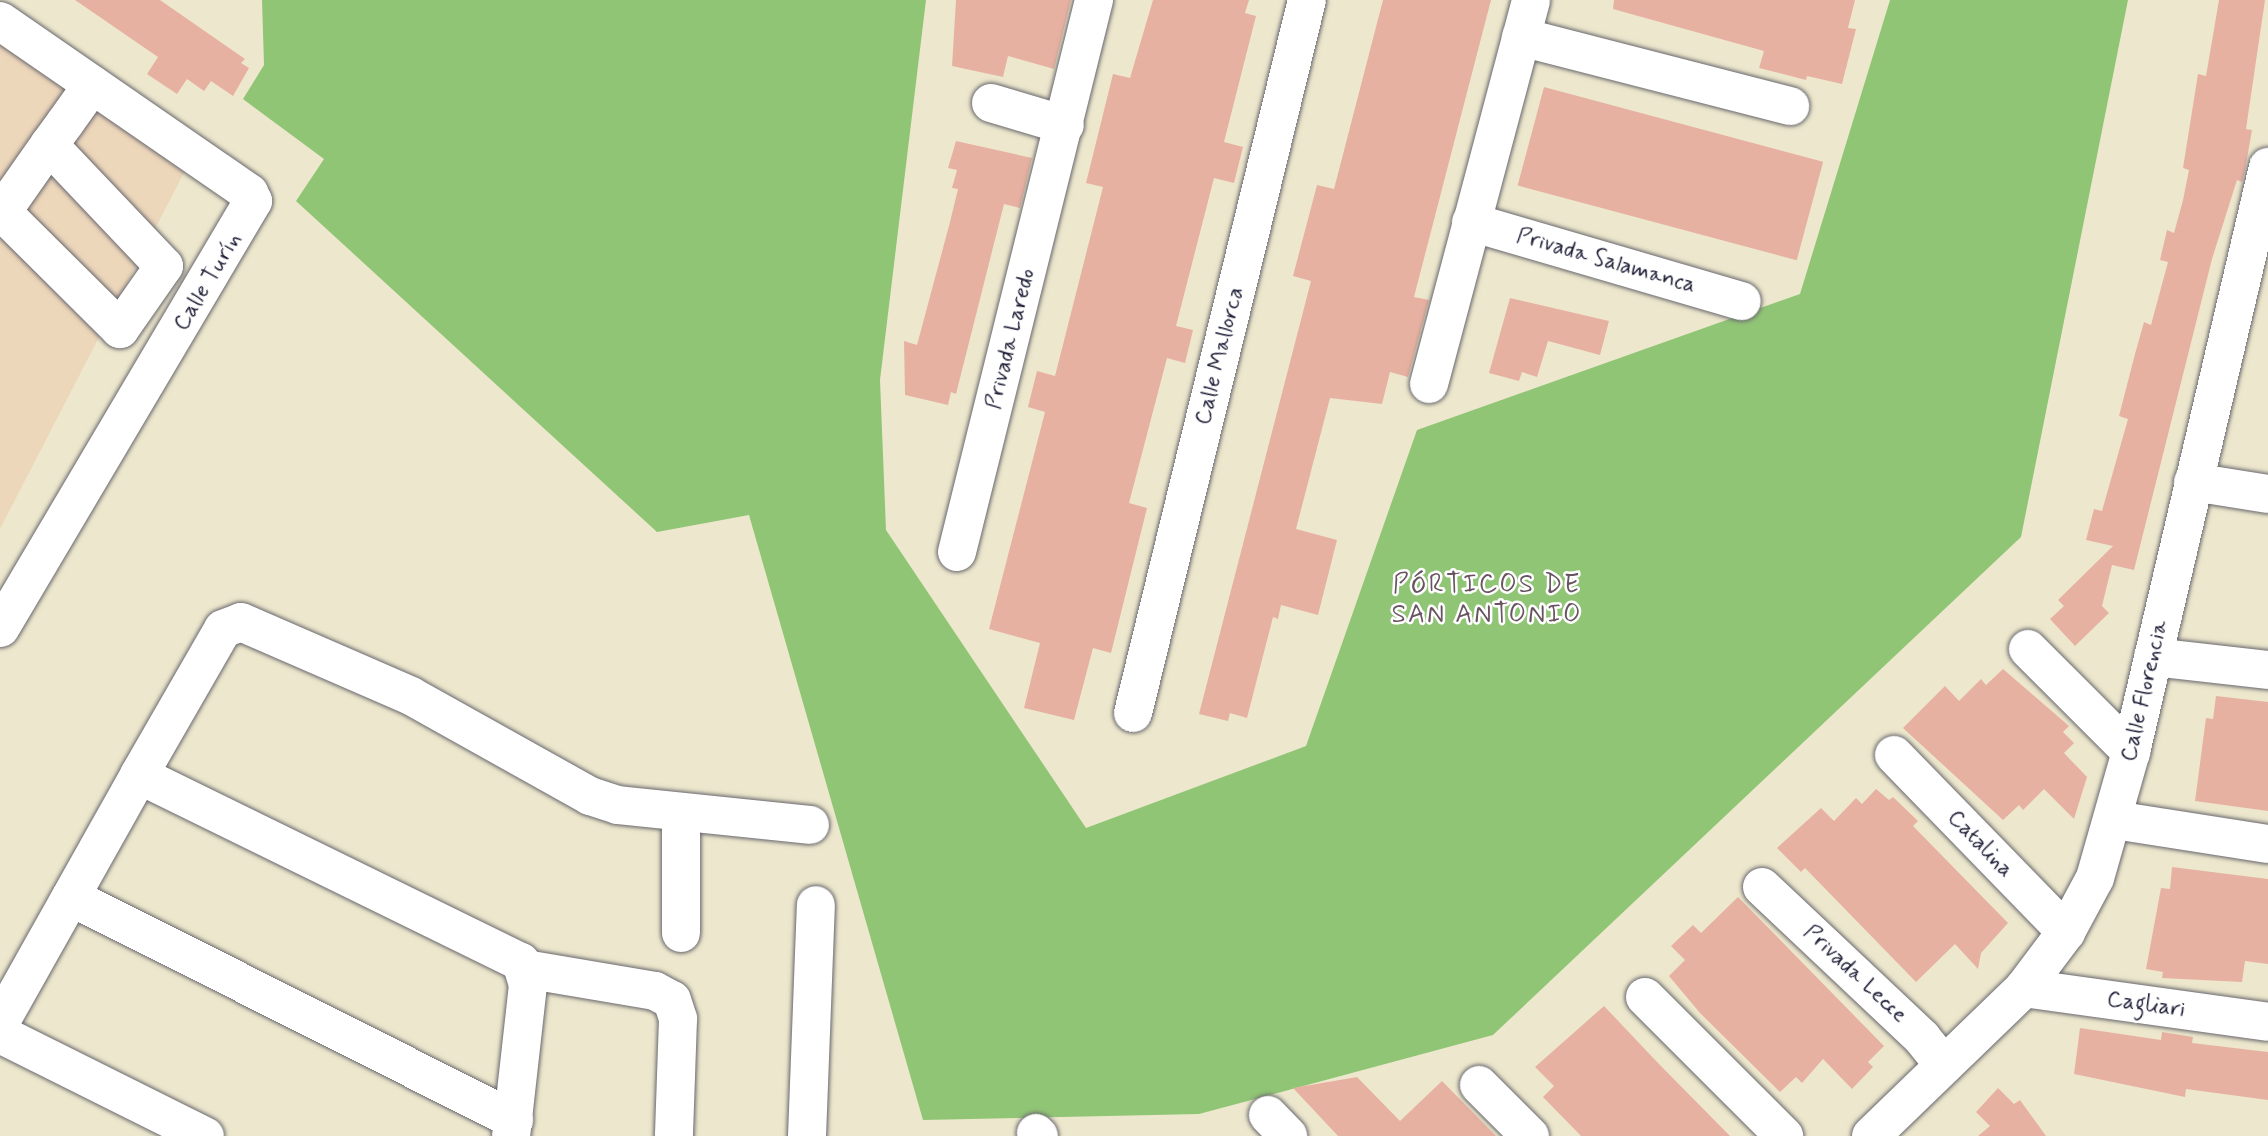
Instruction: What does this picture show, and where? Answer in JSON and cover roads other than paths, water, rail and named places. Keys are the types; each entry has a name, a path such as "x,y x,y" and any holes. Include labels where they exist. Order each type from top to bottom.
{"street":[{"name":"Privada Laredo","path":"957,552 1094,0"},
{"name":"Calle Mallorca","path":"1133,713 1307,0"},
{"path":"1429,384 1531,0"},
{"name":"Calle Turín","path":"0,21 249,193 252,208 0,628"},
{"path":"1521,37 1790,106"},
{"path":"50,145 164,266 120,329 2,212 92,85"},
{"path":"990,103 1065,125"},
{"name":"Calle Florencia","path":"1871,1136 2024,988 2066,932 2095,878 2114,820 2131,752 2193,482 2252,307 2268,167"},
{"name":"Privada Salamanca","path":"1471,222 1742,301"},
{"path":"2193,482 2268,494"},
{"path":"0,1023 223,629 241,622 411,696 590,796 618,805 810,825"},
{"path":"2028,649 2131,752"},
{"path":"2153,657 2268,670"},
{"name":"Catalina","path":"1894,755 2066,932"},
{"path":"71,897 513,1128 528,985 525,969 514,956 139,775"},
{"path":"681,812 681,933"},
{"path":"2114,820 2268,844"},
{"name":"Privada Lecce","path":"1762,887 1922,1038 1944,1065"},
{"path":"807,1136 817,905"},
{"path":"525,969 655,991 672,1000 678,1019 674,1136"},
{"name":"Cagliari","path":"2024,988 2268,1022"},
{"path":"1645,997 1784,1136"},
{"path":"0,1034 205,1136"},
{"path":"1479,1086 1530,1136"}],"district":[{"name":"PÓRTICOS DE SAN ANTONIO","path":"1487,601"}]}
